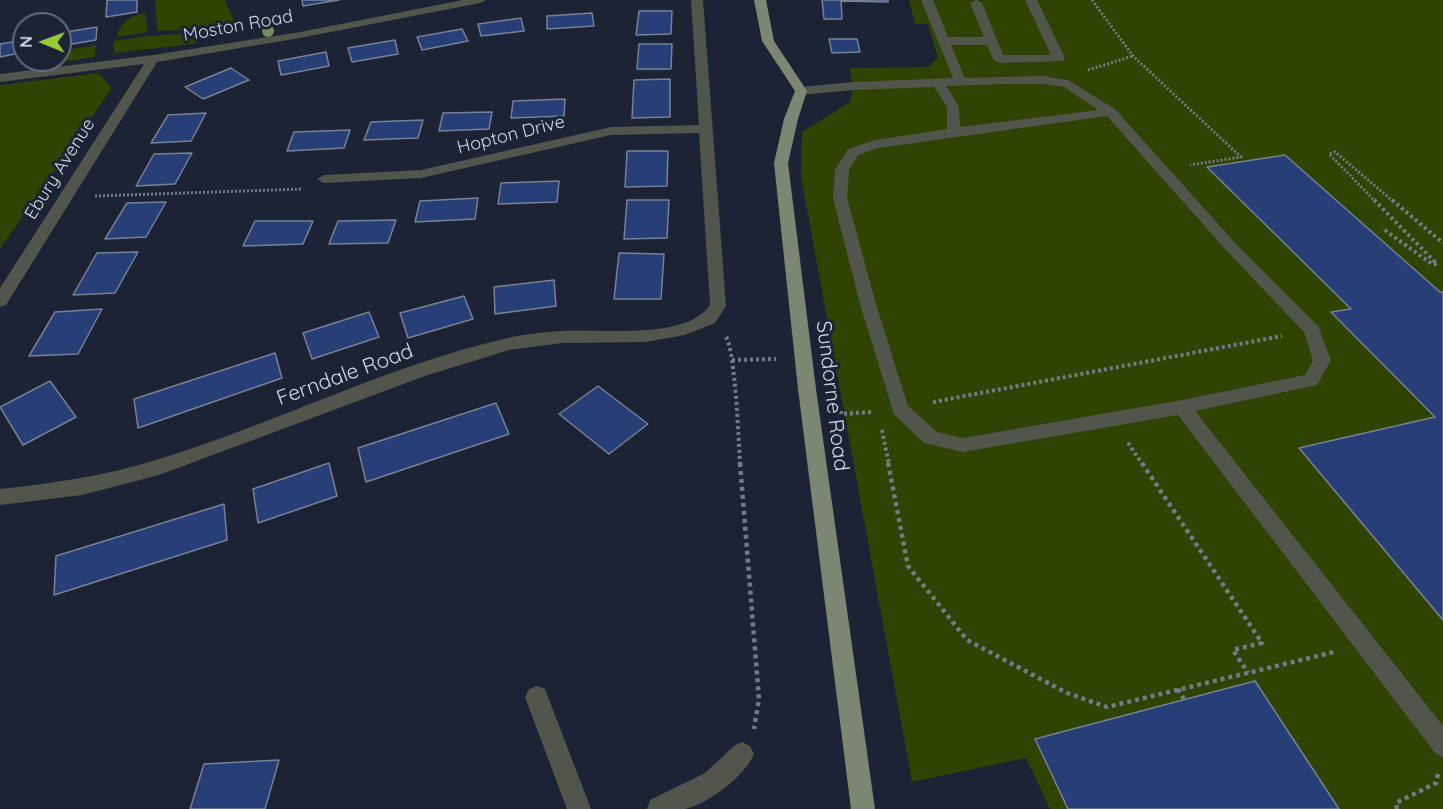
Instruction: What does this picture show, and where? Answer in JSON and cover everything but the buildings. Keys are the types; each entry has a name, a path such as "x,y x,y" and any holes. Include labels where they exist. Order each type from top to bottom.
{"main road":[{"path":"760,0 768,41 801,90"},
{"name":"Sundorne Road","path":"801,90 791,119 781,163 807,389 863,809"}],"street":[{"name":"Moston Road","path":"0,78 153,59 480,0"},
{"path":"697,0 718,306 709,319"},
{"path":"927,0 961,82"},
{"path":"976,3 999,59 1059,58 1031,0"},
{"path":"943,41 992,41"},
{"name":"Ebury Avenue","path":"0,301 153,59"},
{"path":"801,90 1026,80 1068,84 1110,112 1312,330 1322,360 1311,380 1182,407 963,445 931,438 900,408 868,304 840,198 842,170 853,152 874,144 1110,112"},
{"path":"938,83 953,107 954,132"},
{"name":"Hopton Drive","path":"324,179 421,174 611,131 707,129"},
{"name":"Ferndale Road","path":"0,497 82,487 159,467 419,371 508,344 562,337 645,336 685,329 709,319"},
{"path":"1182,407 1368,644 1441,755"},
{"path":"537,697 579,809"},
{"path":"660,809 714,782 742,754"}],"path":[{"path":"1092,0 1133,56 1241,157 1162,170"},
{"path":"1068,84 1072,75 1133,56"},
{"path":"1382,228 1432,264 1437,264 1329,154 1335,152 1443,243"},
{"path":"66,197 315,189 324,179"},
{"path":"709,319 729,341 732,360 759,699 755,727 742,754"},
{"path":"840,406 841,414 900,408 1312,330"},
{"path":"732,360 776,358 777,369"},
{"path":"878,411 908,566 967,640 1067,693 1107,707 1368,644"},
{"path":"1139,415 1151,433 1124,438 1262,644 1233,650 1248,673"},
{"path":"1178,689 1184,699"},
{"path":"1397,809 1396,803 1436,783 1441,755"}],"green space":[{"path":"155,0 225,0 236,26 157,31"},
{"path":"909,0 1443,0 1443,809 1050,809 1026,758 912,782 801,177 802,132 850,102 853,86 849,68 928,67 938,58 928,24 915,24"},
{"path":"145,13 148,32 116,37 126,20"},
{"path":"200,33 199,41 192,44 114,53 113,41"},
{"path":"96,45 95,57 72,60 72,49"},
{"path":"99,73 112,88 0,249 0,85"}]}
